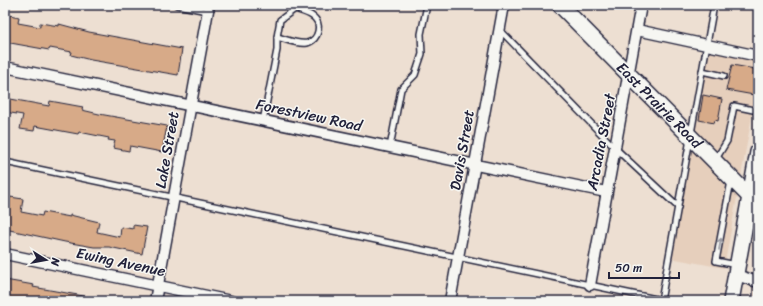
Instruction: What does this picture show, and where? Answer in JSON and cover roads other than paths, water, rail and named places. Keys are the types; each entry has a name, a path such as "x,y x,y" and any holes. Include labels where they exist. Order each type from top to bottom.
{"street":[{"name":"Davis Street","path":"450,301 504,5"},
{"name":"East Prairie Road","path":"560,5 754,201"},
{"name":"Arcadia Street","path":"590,285 641,5"},
{"name":"Lake Street","path":"155,301 208,8"},
{"path":"637,30 758,56"},
{"name":"Forestview Road","path":"5,67 606,192"},
{"path":"731,301 754,201 758,152"},
{"name":"Ewing Avenue","path":"5,254 231,301"},
{"path":"737,270 758,282"}],"lane":[{"path":"177,5 208,8"},
{"path":"390,147 402,89 415,75 422,54 421,34 427,5"},
{"path":"5,162 661,301 714,5"},
{"path":"263,121 277,50 277,37 280,20 295,7 312,16 316,20 319,28 318,34 314,40 306,43 277,37"},
{"path":"500,29 615,148 678,206"},
{"path":"702,71 724,76"},
{"path":"715,162 728,140 734,106 758,111"},
{"path":"731,178 716,261 737,270"}]}
